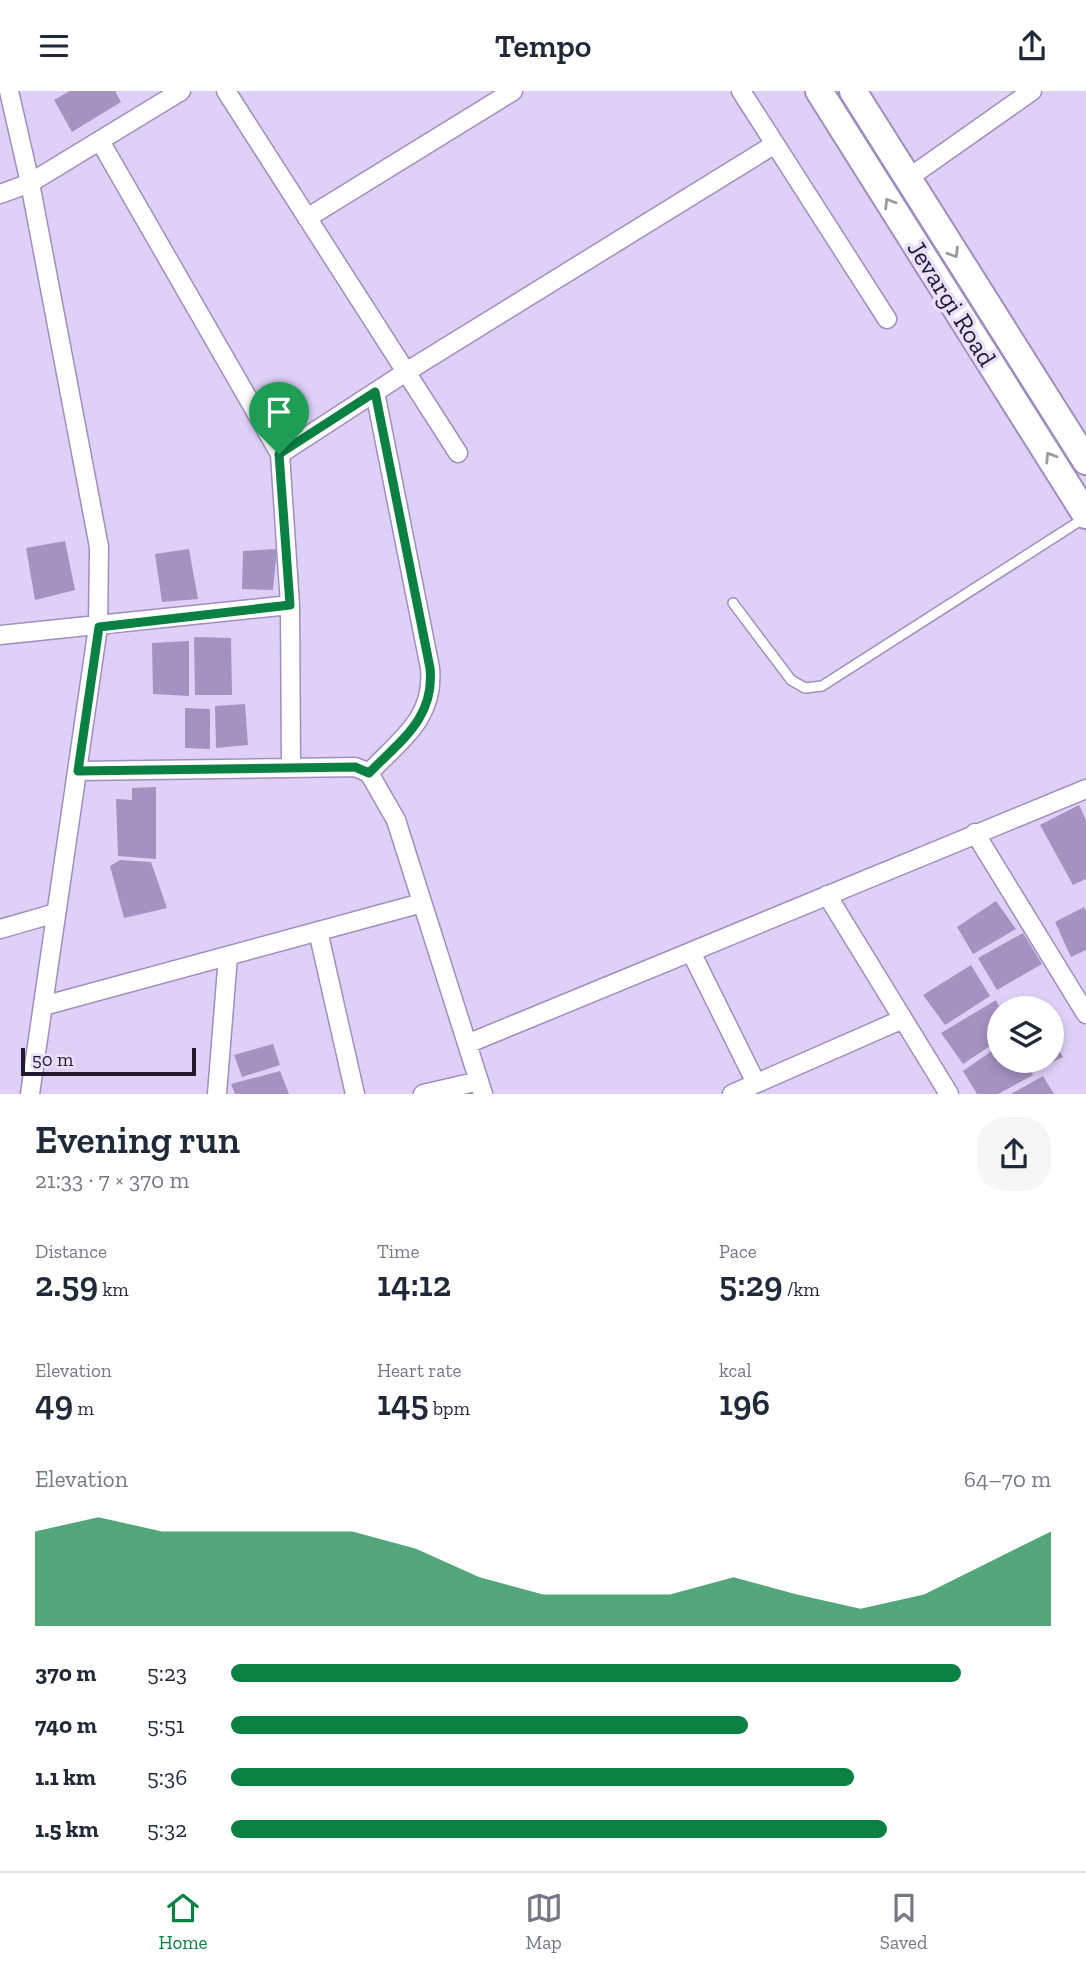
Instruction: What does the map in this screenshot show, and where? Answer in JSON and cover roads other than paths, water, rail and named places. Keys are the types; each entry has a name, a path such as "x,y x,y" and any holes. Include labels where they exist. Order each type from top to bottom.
{"main road":[{"name":"Jevargi Road","path":"819,91 1086,516"},
{"path":"853,91 1086,461"}],"street":[{"path":"9,91 30,183 99,547 99,627 30,1094"},
{"path":"0,194 30,183 181,91"},
{"path":"226,91 458,453"},
{"path":"307,218 513,91"},
{"path":"741,91 887,319"},
{"path":"907,179 1032,91"},
{"path":"100,141 279,454 290,605 291,767"},
{"path":"279,454 406,372 775,144"},
{"path":"369,773 418,722 432,687 375,392"},
{"path":"0,635 99,627 290,605"},
{"path":"78,771 355,767 369,773 396,820 481,1087 423,1094"},
{"path":"467,1044 1086,789"},
{"path":"975,834 1086,1014"},
{"path":"827,895 948,1094"},
{"path":"43,1006 422,903"},
{"path":"0,929 57,913"},
{"path":"318,931 355,1094"},
{"path":"691,952 756,1083"},
{"path":"218,1094 228,956"},
{"path":"732,1094 903,1019"}],"lane":[{"path":"733,603 792,680 805,688 822,686 1086,516"}]}
